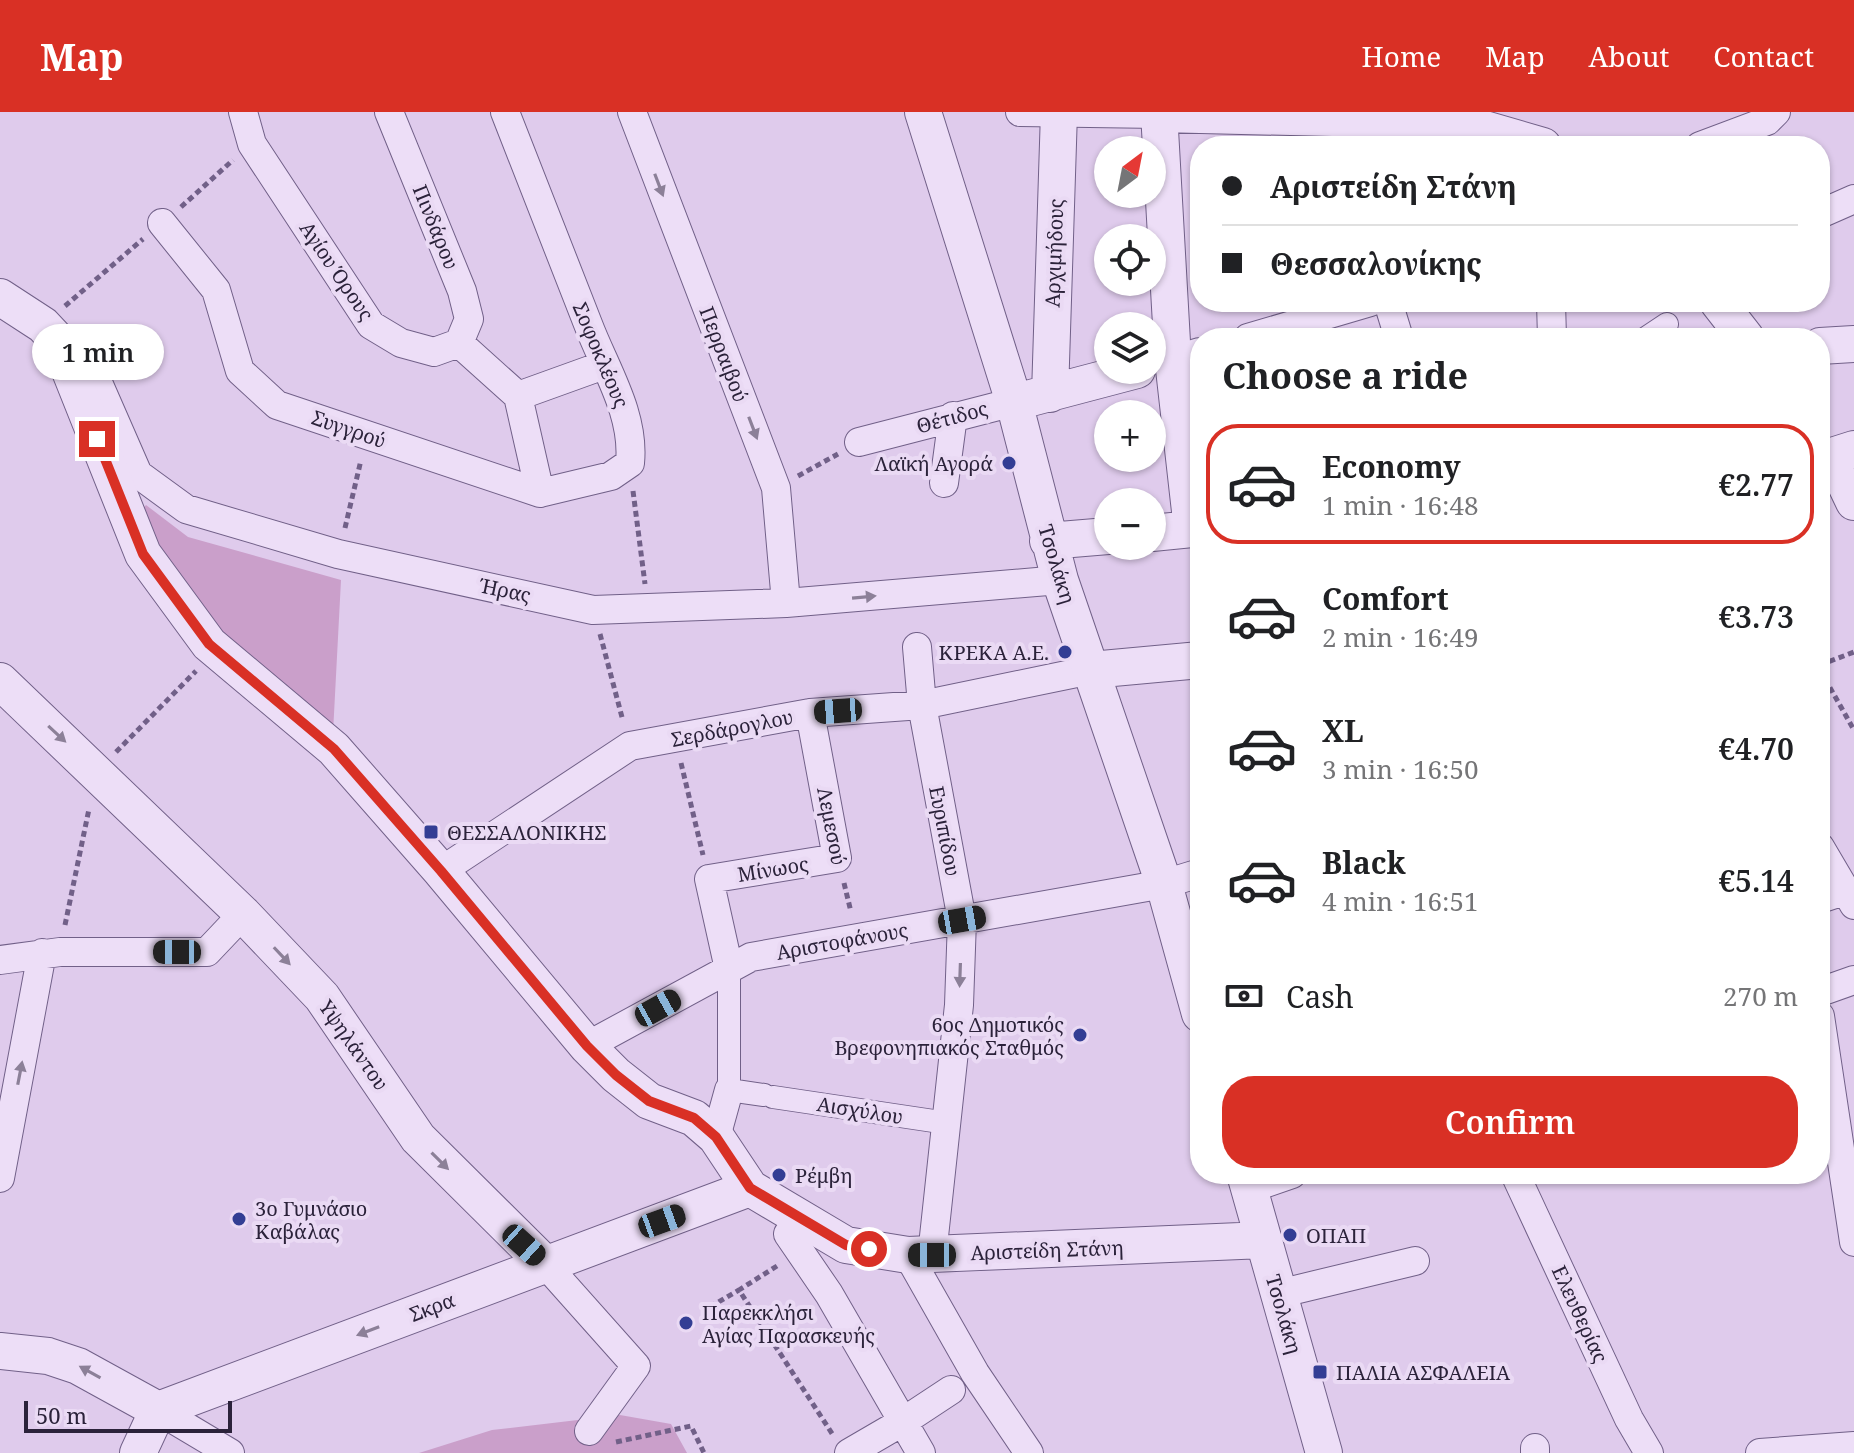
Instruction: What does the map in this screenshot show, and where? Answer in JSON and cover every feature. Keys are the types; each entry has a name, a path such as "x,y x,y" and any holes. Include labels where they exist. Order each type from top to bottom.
{"street":[{"name":"Αγίου Όρους","path":"243,112 252,144 371,325 401,343 434,352 459,343"},
{"name":"Πινδάρου","path":"389,112 462,291 469,319 459,343"},
{"name":"Σοφοκλέους","path":"505,112 626,414 632,441 630,463"},
{"name":"Περραιβού","path":"632,112 776,488 786,603"},
{"name":"Τσολάκη","path":"923,112 1014,402 1060,580 1190,960"},
{"path":"1020,112 1159,113 1331,123 1457,117 1513,136"},
{"name":"Αρχιμήδους","path":"1050,394 1059,112"},
{"path":"1727,136 1767,121 1776,112"},
{"path":"1159,113 1175,359 1190,480"},
{"path":"1830,210 1854,199"},
{"name":"Συγγρού","path":"162,223 216,290 240,371 277,405 540,493"},
{"path":"0,297 43,325 58,341 143,554 209,644 334,749 587,1046 616,1075 649,1101 694,1118 716,1137 750,1188"},
{"path":"1282,328 1336,312"},
{"path":"1726,312 1740,328"},
{"path":"1661,328 1667,324"},
{"name":"Ήρας","path":"58,341 79,339 138,474 186,509 338,554 593,610 786,603 1060,580"},
{"path":"459,343 518,396 540,493 611,476 630,463"},
{"path":"1830,345 1854,344"},
{"path":"518,396 604,365"},
{"name":"Θέτιδος","path":"859,442 1094,382"},
{"path":"944,483 953,416"},
{"path":"1835,448 1854,502"},
{"path":"1166,532 1190,530"},
{"path":"1048,541 1094,537"},
{"name":"Ευριπίδου","path":"917,647 922,705 962,920 959,1005 947,1123 920,1255"},
{"name":"Σερδάρογλου","path":"441,871 630,746 810,713 922,705 1091,670 1190,661"},
{"name":"Υψηλάντου","path":"0,681 243,914 322,997 418,1138 546,1265 636,1366 596,1438"},
{"name":"Λεμεσού","path":"810,713 837,858"},
{"name":"Μίνωος","path":"709,879 837,858"},
{"path":"1830,872 1840,898"},
{"name":"Αριστοφάνους","path":"587,1046 751,957 1164,884 1190,876"},
{"path":"709,879 729,969 729,1090 716,1137"},
{"path":"0,960 42,953 207,952 243,914"},
{"path":"0,1178 42,953"},
{"path":"1830,988 1854,980"},
{"path":"1830,1082 1854,1242"},
{"name":"Αισχύλου","path":"729,1090 947,1123"},
{"name":"Τσολάκη","path":"1248,1184 1324,1453"},
{"name":"Ελευθερίας","path":"1520,1184 1629,1419 1649,1453"},
{"name":"Σκρα","path":"158,1410 750,1188"},
{"name":"Αριστείδη Στάνη","path":"750,1188 846,1245 920,1255 1264,1240"},
{"path":"788,1234 829,1294 921,1453"},
{"path":"920,1255 975,1373 1029,1453"},
{"path":"1278,1294 1415,1261"},
{"path":"0,1351 48,1356 78,1366 230,1453"},
{"path":"843,1447 904,1421 951,1390"},
{"path":"138,1453 158,1410"},
{"path":"1760,1453 1854,1446"}],"path":[{"path":"338,554 367,435"},
{"path":"776,488 859,442"},
{"path":"630,463 648,609"},
{"path":"593,610 630,746"},
{"path":"1830,663 1854,652"},
{"path":"1830,686 1854,730"},
{"path":"675,739 709,879"},
{"name":"Λεμεσού","path":"837,858 857,937"},
{"path":"710,1307 782,1263"},
{"path":"739,1290 843,1447"},
{"path":"596,1438 691,1426 704,1453"}],"shaded area":[{"path":"146,505 188,537 341,580 333,733 204,623 136,516"},
{"path":"620,1415 671,1424 687,1453 419,1453 492,1430"}],"place":[{"name":"Λαϊκή Αγορά","path":"1009,463"},
{"name":"ΚΡΕΚΑ Α.Ε.","path":"1065,652"},
{"name":"ΘΕΣΣΑΛΟΝΙΚΗΣ","path":"431,832"},
{"name":"6ος Δημοτικός Βρεφονηπιακός Σταθμός","path":"1080,1035"},
{"name":"Ρέμβη","path":"779,1175"},
{"name":"3ο Γυμνάσιο Καβάλας","path":"239,1219"},
{"name":"ΟΠΑΠ","path":"1290,1235"},
{"name":"Παρεκκλήσι Αγίας Παρασκευής","path":"686,1323"},
{"name":"ΠΑΛΙΑ ΑΣΦΑΛΕΙΑ","path":"1320,1372"}],"route":[{"path":"97,439 143,554 209,644 334,749 587,1046 616,1075 649,1101 694,1118 716,1137 750,1188 846,1245 869,1249"}]}
